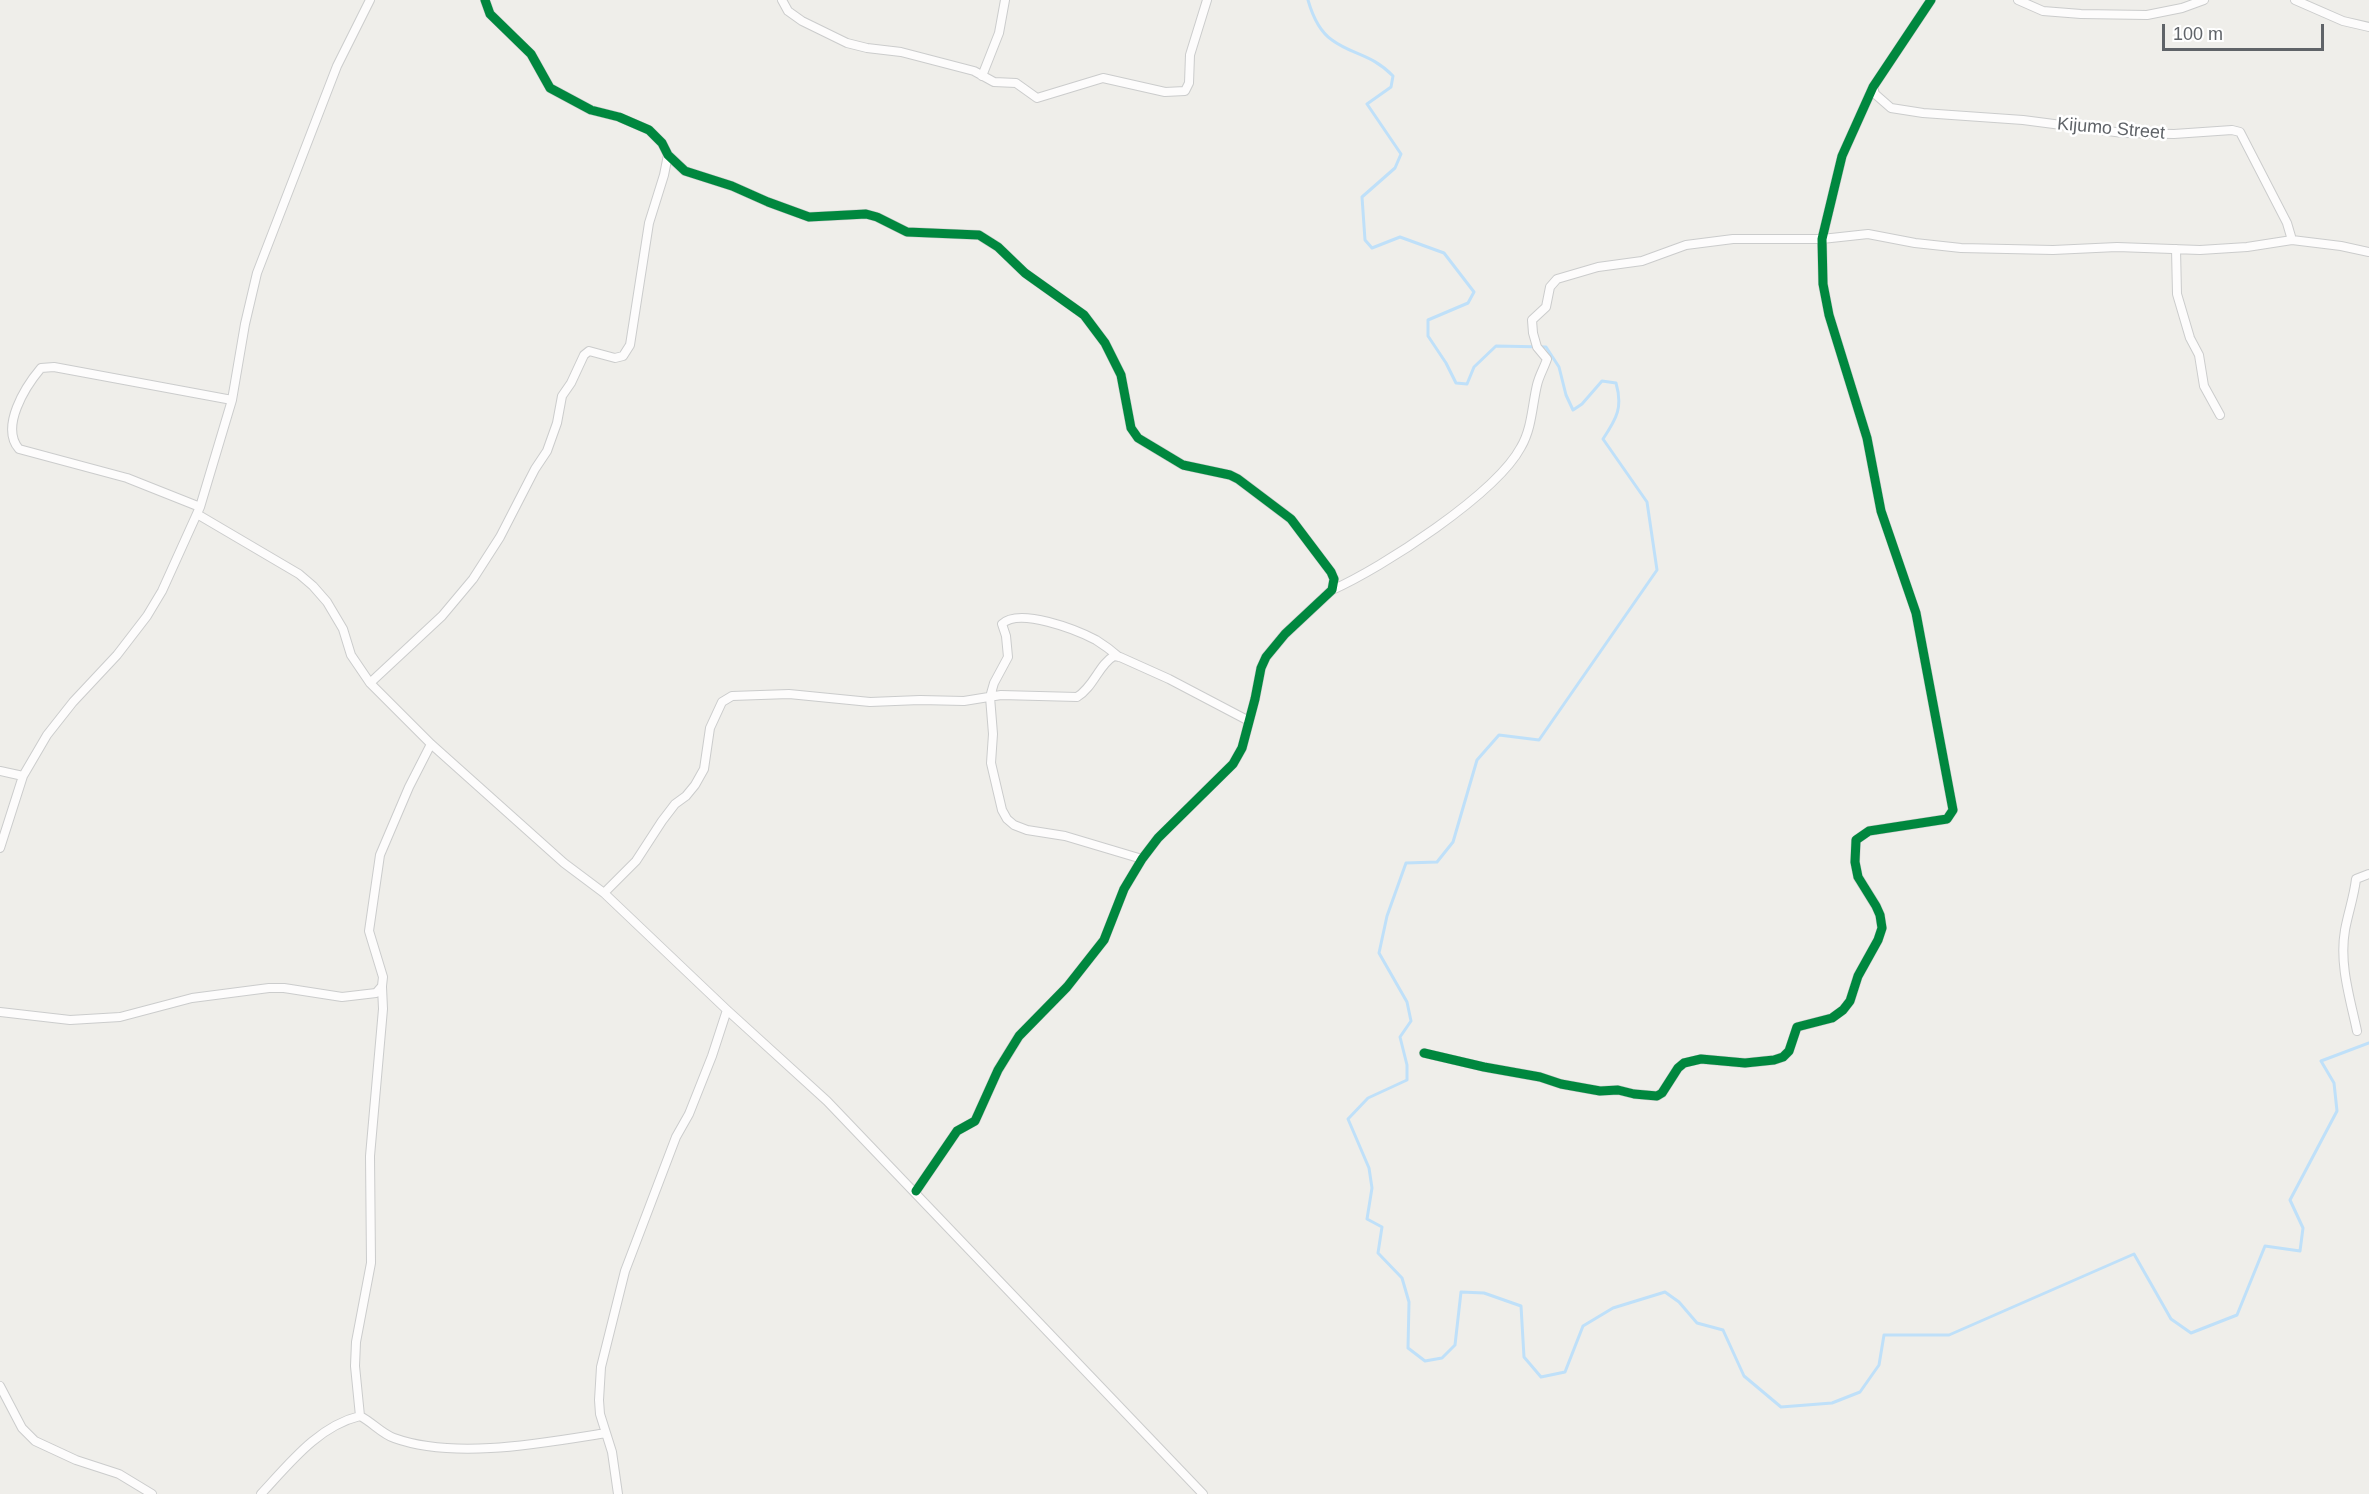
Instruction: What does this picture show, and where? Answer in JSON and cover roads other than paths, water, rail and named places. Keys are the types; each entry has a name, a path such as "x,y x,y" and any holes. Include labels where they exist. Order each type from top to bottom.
{"street":[{"path":"0,848 22,776 47,735 66,710 117,655 147,616 162,591 199,511 232,400 245,324 257,273 337,66 370,0"},
{"path":"485,0 490,14 531,54 550,88 591,110 618,117 649,130 662,143 668,155 685,171 732,186 809,217 866,214 907,232 979,235 998,247 1025,273 1084,315 1105,343 1121,375 1131,428 1138,438 1183,465 1230,475 1238,479 1291,519 1331,572 1334,579 1332,590"},
{"path":"782,0 788,11 802,21 847,43 901,52 974,71 994,82 1016,83 1038,98 1103,78 1165,92 1185,92 1189,82 1190,55 1207,0"},
{"path":"981,76 999,33 1005,0"},
{"path":"1424,1053 1540,1077 1561,1084 1657,1096 1662,1093 1678,1068 1684,1063 1701,1059 1745,1063 1783,1057 1789,1051 1797,1027 1832,1018 1843,1010 1850,1001 1858,976 1880,934 1882,928 1880,915 1858,877 1855,862 1856,840 1869,831 1947,819 1953,810 1917,613 1881,511 1867,438 1829,315 1823,284 1822,239 1842,156 1873,87 1931,0"},
{"path":"2018,0 2043,11 2147,15 2182,8 2194,1 2204,0"},
{"path":"2295,0 2343,21 2369,27"},
{"name":"Kijumo Street","path":"1873,87 1875,94 1891,108 1923,113 2023,120 2123,133 2174,134 2232,130 2240,132 2287,223 2292,240"},
{"path":"370,683 442,616 472,579 500,537 535,469 547,451 557,423 562,396 584,355 590,351 615,358 623,356 630,345 648,223 664,175 668,155"},
{"path":"916,1191 957,1131 975,1121 998,1070 1019,1036 1067,987 1104,940 1124,890 1142,859 1158,838 1233,764 1242,748 1260,668 1266,657 1285,634 1332,590 1360,577 1454,514 1507,468 1522,446 1533,417 1537,383 1546,359 1537,347 1532,320 1546,307 1550,287 1557,279 1598,267 1641,261 1686,245 1733,238 1822,239 1868,234 1915,243 1961,248 2053,250 2247,247 2292,240 2369,252"},
{"path":"2176,249 2177,294 2190,338 2199,355 2204,386 2220,415"},
{"path":"232,400 54,367 40,368 14,400 9,417 9,436 19,449 127,478 199,511 299,574 313,586 327,602 343,629 351,655 370,683 430,744 564,863 604,893 827,1101 916,1191 973,1255 1201,1493"},
{"path":"1142,859 1065,836 1027,830 1014,825 1007,819 1002,810 991,763 993,734 990,697 994,683 1008,657 1002,624 1018,617 1050,622 1096,640 1120,657 1249,721"},
{"path":"604,893 636,861 662,820 695,785 704,769 710,728 722,702 732,696 789,694 870,702 942,699 964,701 990,697 1039,695 1077,697 1094,682 1110,658 1120,657"},
{"path":"360,1416 355,1366 356,1342 371,1263 370,1156 383,1009 383,977 369,931 380,855 430,744"},
{"path":"0,771 22,776"},
{"path":"2357,1031 2344,971 2345,930 2353,902 2356,879 2369,874"},
{"path":"0,1012 70,1020 120,1017 192,998 269,988 284,988 342,997 376,993 382,986"},
{"path":"618,1494 612,1452 599,1400 601,1367 625,1271 676,1137 689,1114 712,1056 727,1010"},
{"path":"0,1386 22,1428 35,1441 76,1460 119,1474 152,1494"},
{"path":"360,1416 391,1437 427,1445 472,1448 524,1446 606,1433"},
{"path":"261,1494 298,1454 330,1427 360,1416"}],"waterway":[{"path":"1308,0 1317,22 1327,36 1377,63 1393,76 1391,87 1367,104 1401,154 1395,168 1362,197 1365,240 1372,248 1400,237 1444,253 1474,292 1468,303 1428,320 1428,336 1456,383 1467,384 1474,367 1496,346 1546,347 1559,367 1566,395 1573,410 1582,404 1602,381 1616,383 1619,406 1612,425 1603,439 1647,502 1657,570 1539,740 1499,735 1477,760 1453,842 1437,862 1406,863 1387,916 1379,953 1407,1002 1411,1021 1400,1037 1407,1065 1407,1080 1368,1098 1348,1119 1369,1168 1372,1188 1367,1219 1382,1227 1378,1253 1402,1278 1409,1302 1408,1348 1425,1361 1442,1358 1455,1345 1461,1292 1484,1293 1521,1306 1524,1357 1541,1377 1565,1372 1583,1326 1613,1308 1665,1292 1679,1302 1697,1323 1723,1330 1744,1376 1781,1407 1832,1403 1860,1392 1879,1365 1884,1335 1949,1335 2134,1254 2171,1319 2191,1333 2237,1315 2265,1246 2300,1251 2303,1228 2290,1200 2337,1111 2334,1083 2321,1061 2369,1043"}]}
